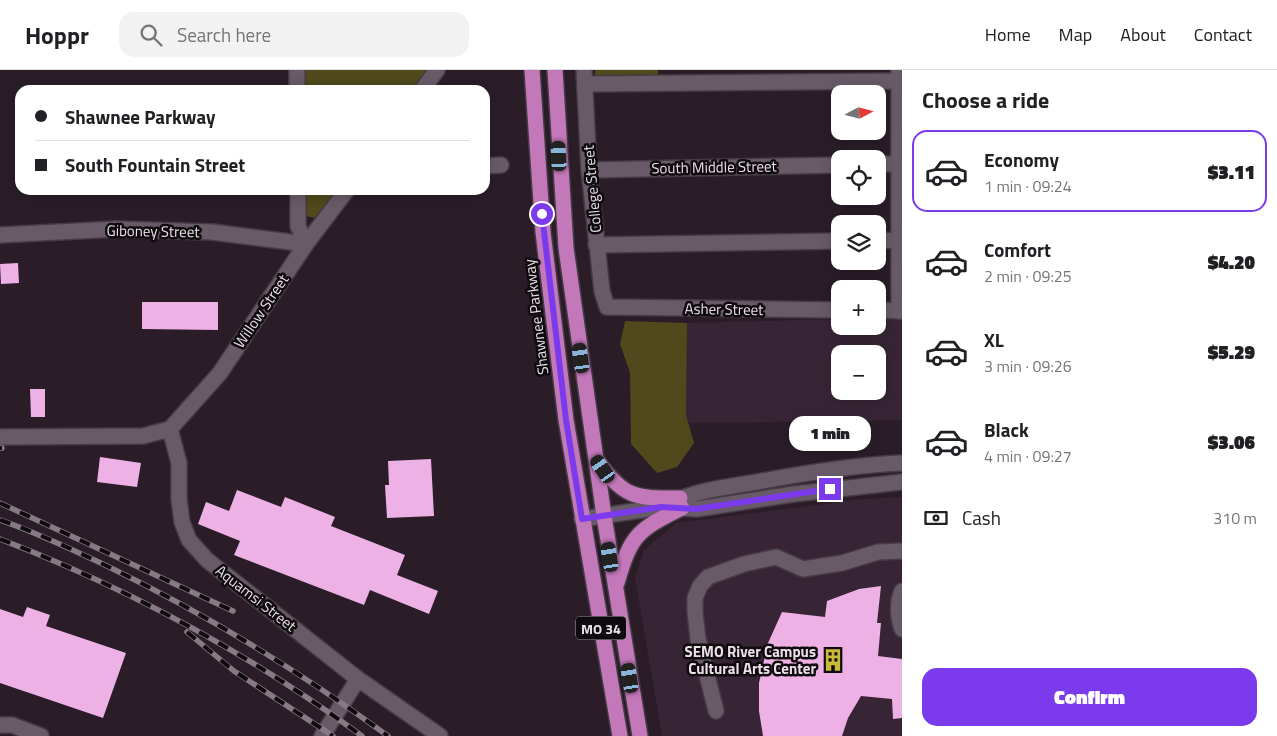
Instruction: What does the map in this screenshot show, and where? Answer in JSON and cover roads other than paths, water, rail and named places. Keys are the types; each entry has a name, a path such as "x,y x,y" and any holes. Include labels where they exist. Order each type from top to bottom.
{"highway":[{"name":"Shawnee Parkway","path":"532,70 544,241 566,420 620,736"},
{"name":"MO 34","path":"555,70 566,248 595,457 640,736"},
{"path":"595,457 611,480 628,493 643,498 681,503"},
{"path":"615,586 624,557 635,537 652,522 681,503"}],"street":[{"path":"297,70 297,85"},
{"path":"426,85 437,70"},
{"path":"584,77 900,77 900,311 886,310"},
{"name":"College Street","path":"584,77 589,170 596,245 602,291 607,307"},
{"path":"886,164 899,164"},
{"name":"South Middle Street","path":"589,170 831,165"},
{"path":"490,166 501,166"},
{"path":"298,195 298,226 306,244"},
{"name":"Willow Street","path":"170,429 220,373 306,244 343,195"},
{"name":"Giboney Street","path":"0,234 116,229 212,232 306,244"},
{"path":"886,241 899,240"},
{"path":"596,245 831,241"},
{"name":"Asher Street","path":"607,307 831,310"},
{"path":"0,437 143,436 170,429"},
{"name":"Aquamsi Street","path":"170,429 179,463 179,499 182,522 189,540 207,560 358,679 440,736"},
{"path":"582,519 681,503 697,492 862,465 902,463"},
{"path":"681,503 696,509 794,494 902,482"},
{"path":"716,711 698,640 695,612 695,598 700,586 708,577 744,564 776,557 803,569 842,562 878,552 902,551"},
{"path":"902,591 899,607 902,629"},
{"path":"322,736 358,679"},
{"path":"0,725 12,725 41,736"}],"railway":[{"path":"0,503 233,611"},
{"path":"0,520 40,535 105,565 215,623 285,666 388,736"},
{"path":"0,539 95,579 187,626 277,678 362,736"},
{"path":"187,632 234,671 333,736"}],"place":[{"name":"SEMO River Campus Cultural Arts Center","path":"833,660"}]}
